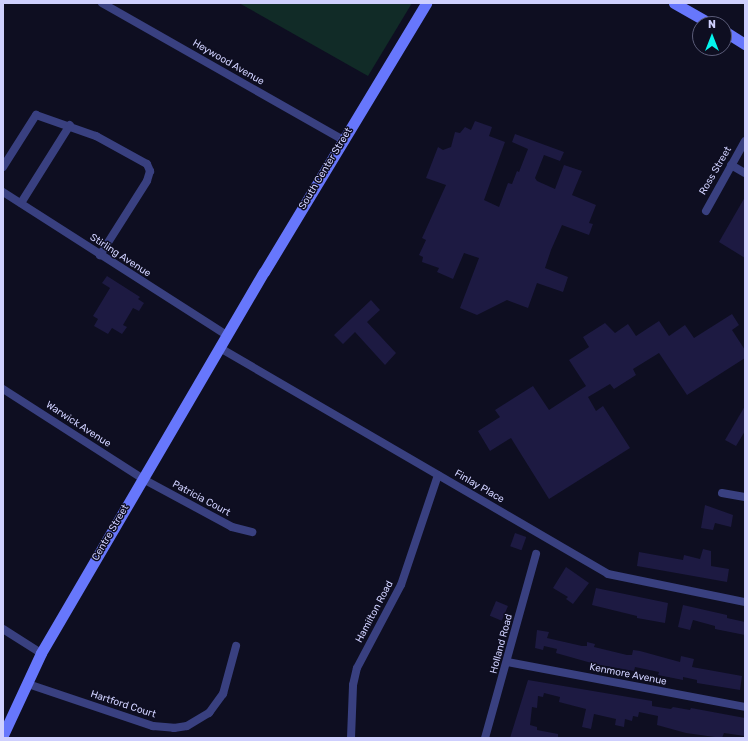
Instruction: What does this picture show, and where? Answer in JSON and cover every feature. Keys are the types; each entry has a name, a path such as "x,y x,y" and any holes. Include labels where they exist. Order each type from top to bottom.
{"main road":[{"name":"South Center Street","path":"227,335 426,3"},
{"path":"674,3 697,16"},
{"path":"732,37 745,44"},
{"name":"Centre Street","path":"3,735 28,684 41,653 227,335"}],"street":[{"name":"Heywood Avenue","path":"102,3 343,140"},
{"path":"3,167 36,115 70,125 96,136 147,164 150,171 147,181 100,255"},
{"path":"22,203 70,125"},
{"name":"Ross Street","path":"706,211 745,141"},
{"path":"731,165 745,173"},
{"name":"Stirling Avenue","path":"3,192 227,335"},
{"name":"Finlay Place","path":"220,348 608,574 745,602"},
{"name":"Warwick Avenue","path":"3,388 143,479"},
{"name":"Hamilton Road","path":"351,738 353,685 357,668 401,586 438,475"},
{"name":"Patricia Court","path":"143,479 232,527 252,532"},
{"path":"722,493 745,497"},
{"name":"Holland Road","path":"485,738 536,554"},
{"path":"3,629 41,653"},
{"name":"Hartford Court","path":"28,684 153,726 180,727 199,720 217,705 225,688 236,646"},
{"name":"Kenmore Avenue","path":"507,662 745,707"}],"green space":[{"path":"239,3 412,3 368,76"}],"building":[{"path":"475,121 492,127 489,136 505,142 484,200 499,207 508,183 512,184 517,171 519,172 528,149 512,142 515,134 564,152 560,161 544,155 535,178 537,181 555,189 564,165 582,171 572,195 596,205 589,223 593,224 589,235 562,225 551,250 545,268 568,277 563,292 537,283 528,308 507,300 477,315 460,308 479,258 464,253 453,279 437,272 439,268 422,262 423,257 419,255 426,240 422,238 446,185 426,178 438,147 443,150 451,147 455,132 460,133 465,127 471,130"},
{"path":"745,197 745,258 719,242"},
{"path":"107,276 140,297 138,299 144,303 139,311 133,308 123,325 127,327 122,334 112,328 108,334 94,326 98,319 93,316 110,288 102,283"},
{"path":"371,300 380,310 367,322 396,353 385,365 355,332 343,344 334,335"},
{"path":"732,314 739,325 732,330 745,350 745,358 687,395 659,353 633,369 636,375 614,389 610,384 588,397 596,411 603,406 630,448 549,499 511,438 490,451 478,431 500,417 495,410 533,386 549,410 586,386 569,360 589,347 583,337 605,323 615,333 628,324 636,336 659,321 669,336 685,325 694,338"},
{"path":"745,406 745,431 736,446 725,440"},
{"path":"705,505 733,515 731,527 715,523 713,530 701,528"},
{"path":"515,533 526,537 521,550 510,546"},
{"path":"703,549 711,551 711,566 729,569 727,582 637,566 639,552 683,560 684,555 700,559"},
{"path":"566,567 589,583 573,604 566,599 568,597 553,588"},
{"path":"596,588 668,603 665,623 637,618 637,616 592,605"},
{"path":"496,601 508,606 502,621 490,616"},
{"path":"683,605 727,615 727,618 745,622 745,635 715,629 715,626 693,620 690,630 678,627"},
{"path":"537,630 549,632 547,638 582,646 587,646 587,642 595,644 594,647 627,655 632,655 633,650 680,662 681,656 694,659 692,667 742,676 740,690 697,683 697,680 683,677 683,680 658,675 659,672 635,667 634,671 595,664 556,653 557,649 544,646 543,650 535,648"},
{"path":"528,680 652,701 652,706 671,709 673,707 690,710 691,708 745,718 745,736 724,733 722,738 686,733 657,725 658,716 639,712 638,717 633,716 632,721 625,719 624,727 615,725 616,719 594,714 591,729 582,727 586,709 559,702 560,697 544,693 543,697 538,696 537,708 532,707 530,725 537,727 537,730 558,734 558,738 510,738"}]}
